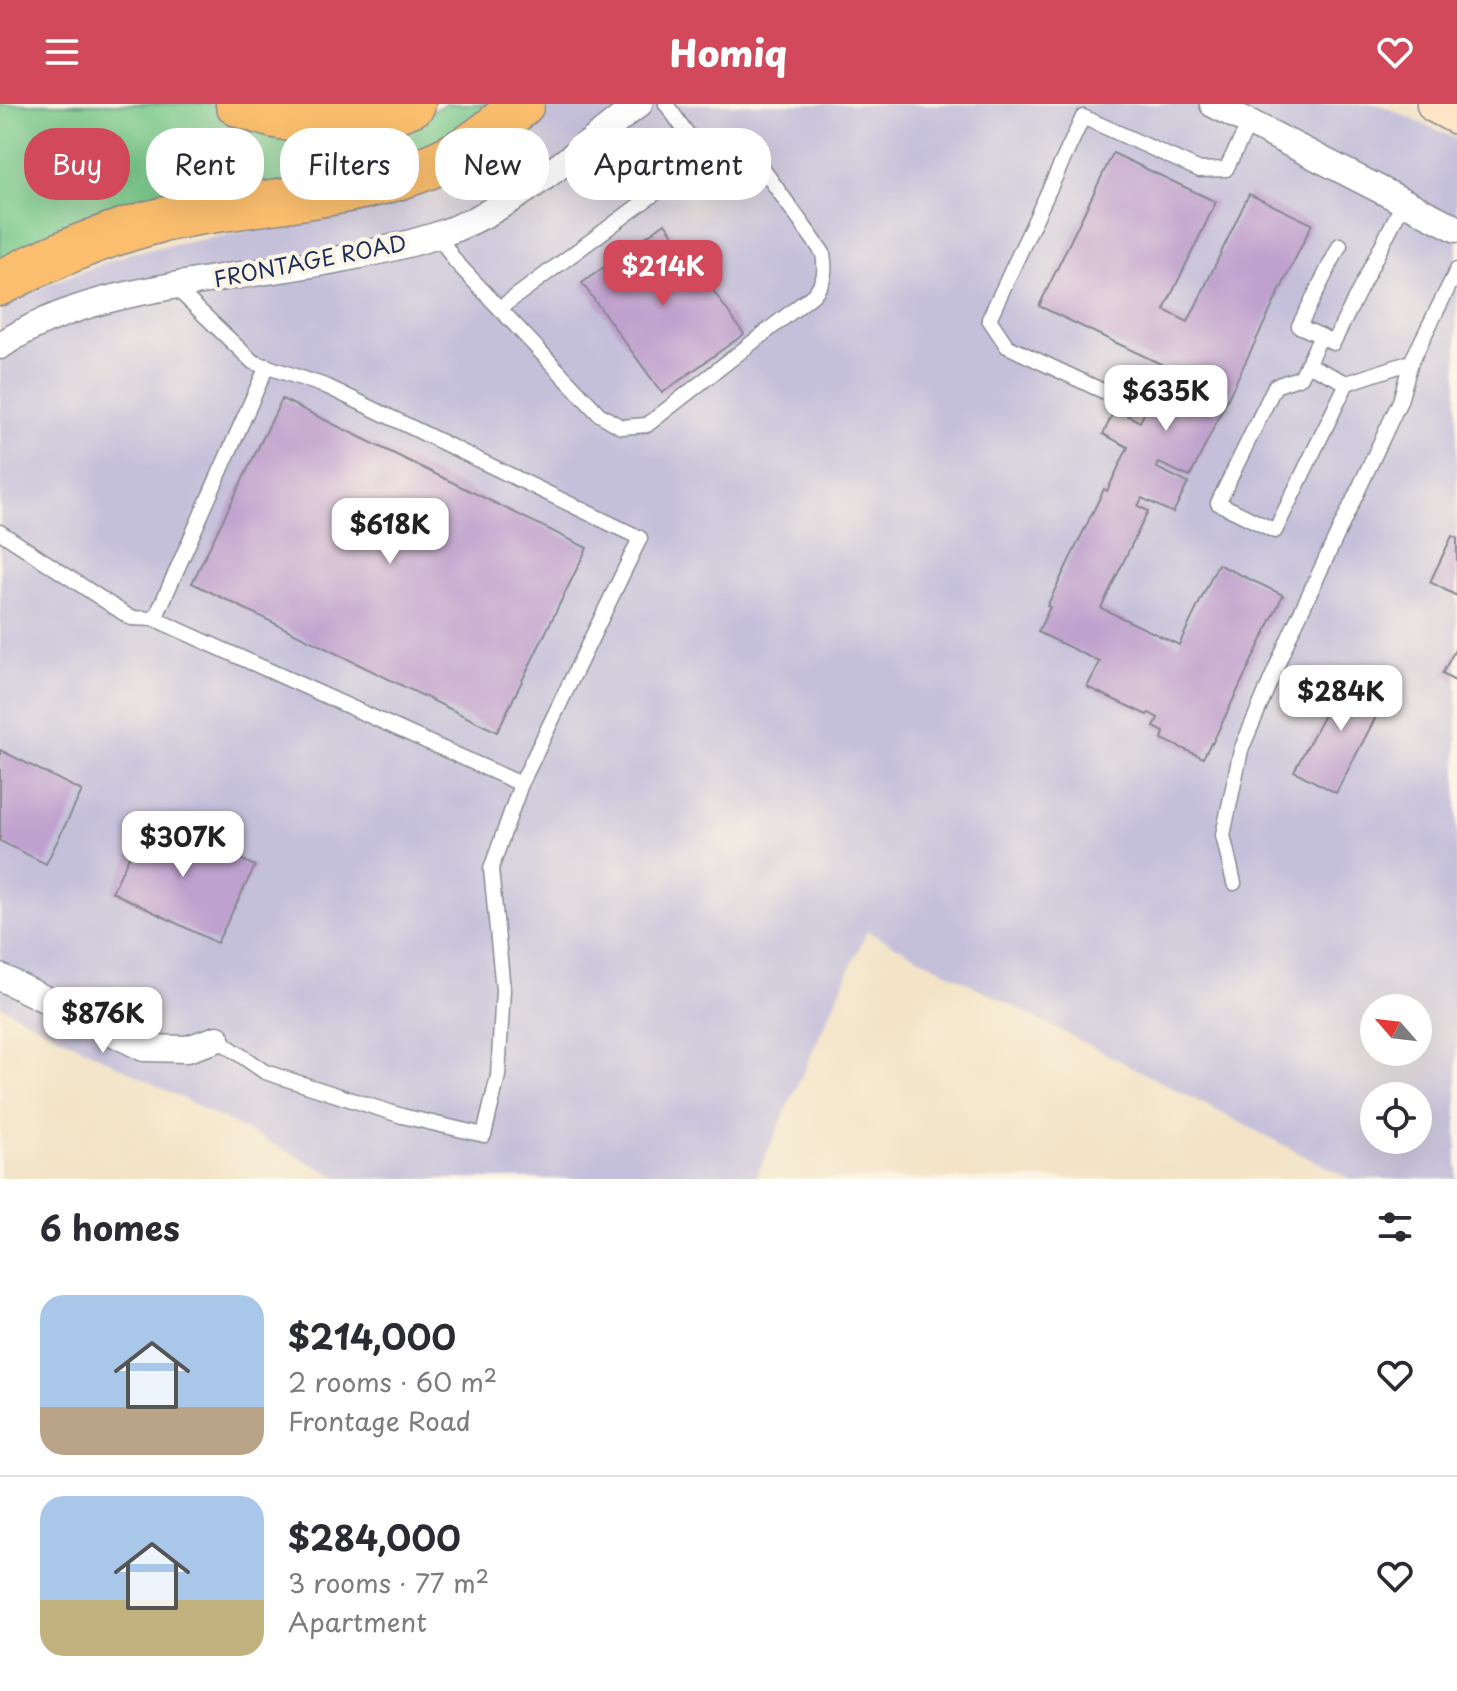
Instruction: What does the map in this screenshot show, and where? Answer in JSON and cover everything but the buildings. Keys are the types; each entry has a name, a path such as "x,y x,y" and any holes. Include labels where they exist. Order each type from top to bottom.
{"highway":[{"path":"238,104 270,115 335,124 370,119 413,104"},
{"path":"0,283 49,258 148,223 374,183 430,166 470,146 522,104"}],"main road":[{"path":"1436,104 1457,115"}],"street":[{"name":"FRONTAGE ROAD","path":"0,346 48,319 127,295 345,258 438,235 517,195 639,104"},
{"path":"1213,104 1457,229"},
{"path":"0,977 144,1048 187,1049 217,1039"}],"lane":[{"path":"666,104 683,128"},
{"path":"1105,392 1007,346 989,319 1083,117 1200,170 1226,169 1250,122"},
{"path":"438,235 455,261 599,414 621,427 647,425 813,295 823,283 823,253 771,180"},
{"path":"500,308 646,200"},
{"path":"1347,383 1275,531 1218,503 1275,386 1301,377 1307,364 1327,340 1404,201"},
{"path":"1327,340 1299,326 1340,245"},
{"path":"1234,883 1223,835 1241,750 1290,635 1400,401 1411,362 1457,270"},
{"path":"173,285 253,362 328,387 640,538 521,784 491,869 503,990 498,1076 484,1135 402,1116 265,1072 217,1039"},
{"path":"1307,364 1347,383 1411,362"},
{"path":"155,619 267,366"},
{"path":"0,532 131,618 155,619 521,784"}],"shaded area":[{"path":"554,104 1378,104 1457,139 1457,1179 1350,1179 867,931 755,1179 342,1179 0,1006 0,308 56,281 131,253 343,213 396,200 419,200 420,194 435,186 435,200 549,200 549,128 524,128"}],"green space":[{"path":"0,104 211,104 235,118 410,121 446,104 501,104 464,128 435,128 435,147 419,154 419,128 280,128 280,191 264,196 264,128 146,128 146,200 248,200 0,266"}]}
